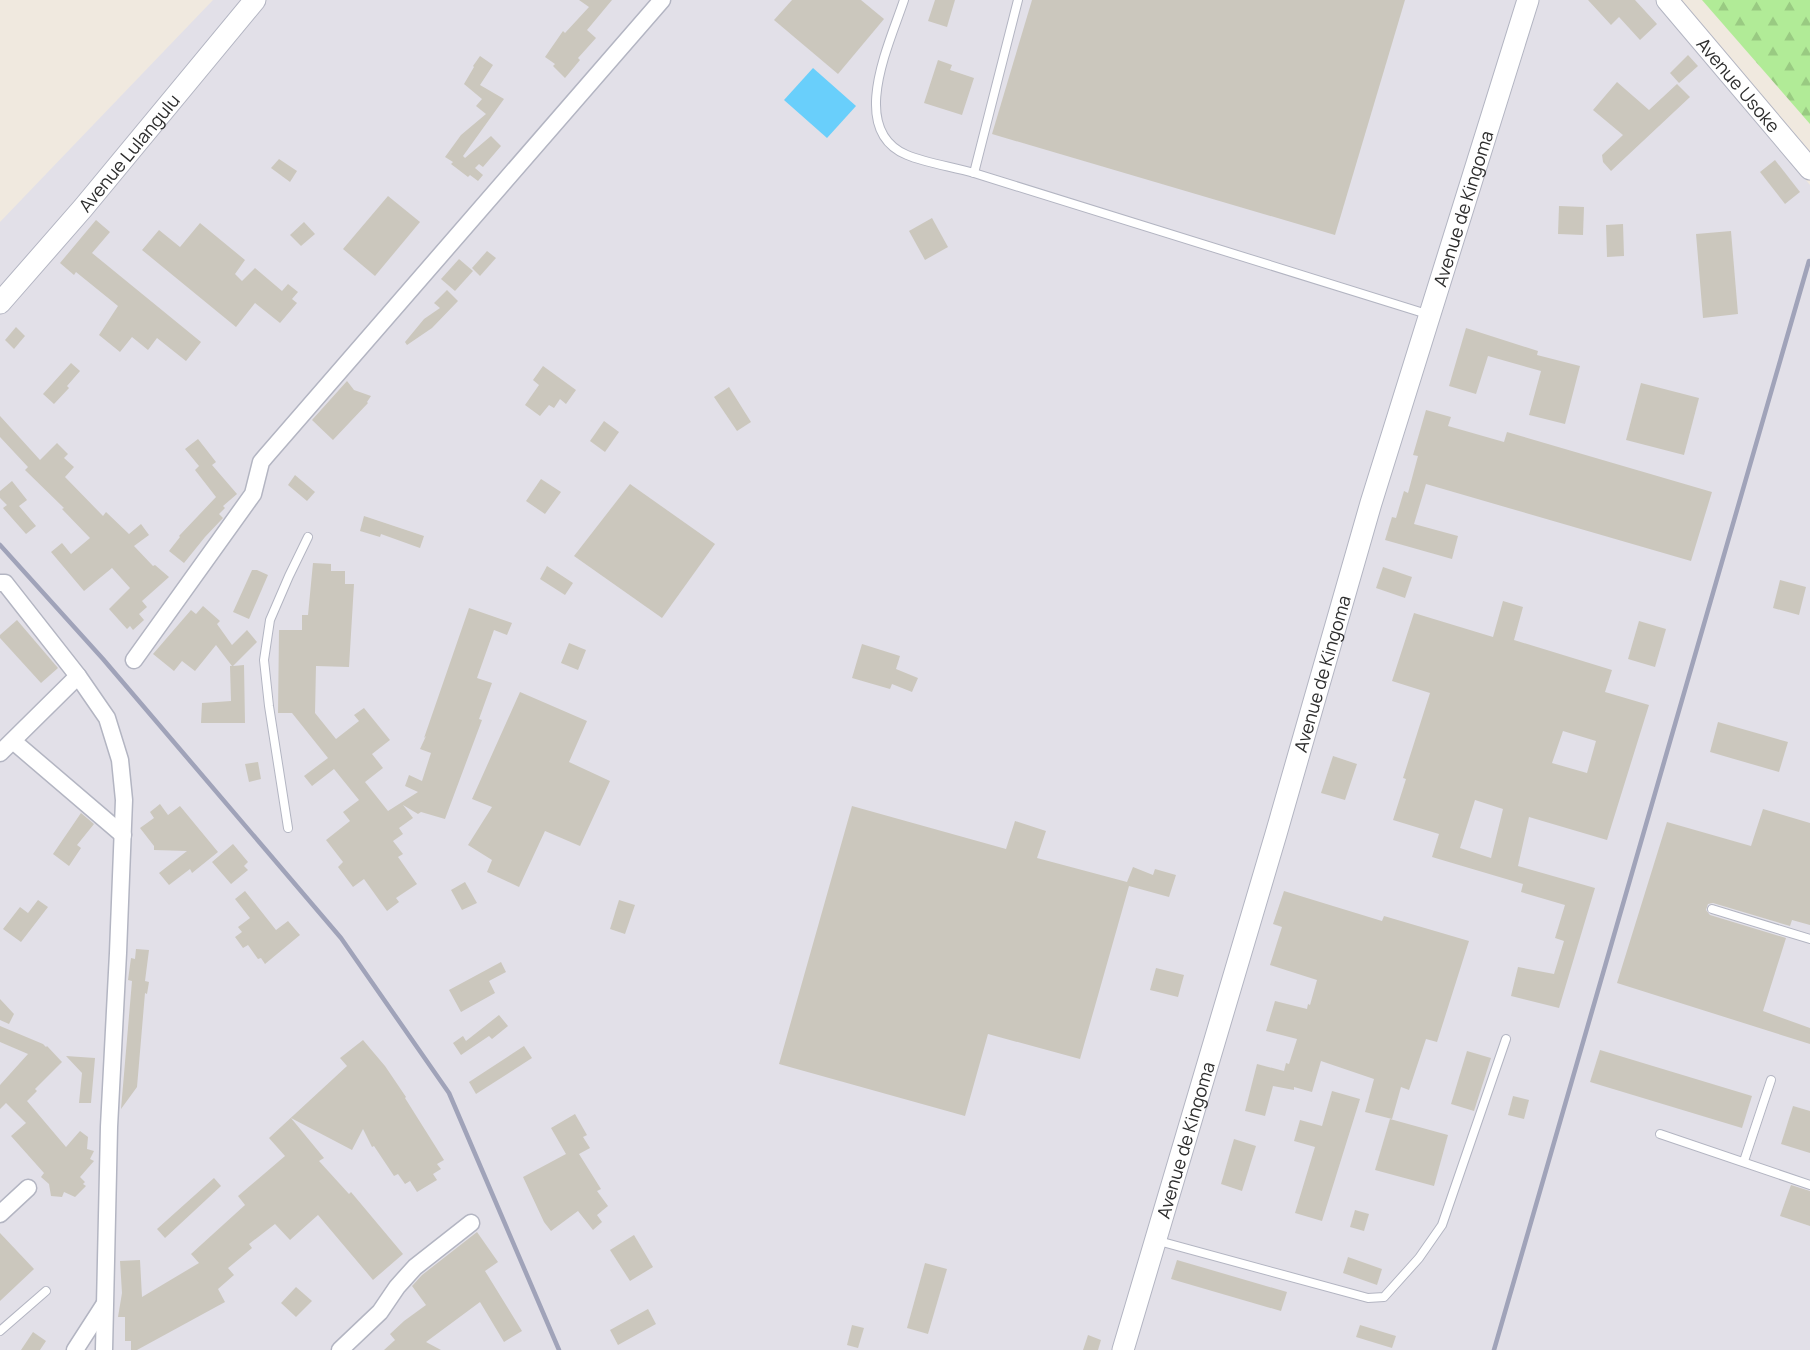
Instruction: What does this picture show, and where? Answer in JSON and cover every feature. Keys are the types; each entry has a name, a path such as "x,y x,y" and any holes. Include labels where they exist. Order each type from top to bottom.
{"street":[{"name":"Avenue Lulangulu","path":"0,303 255,0"},
{"path":"134,660 253,494 261,462 662,0"},
{"name":"Avenue de Kingoma","path":"1123,1350 1276,834 1371,503 1528,0"},
{"name":"Avenue Usoke","path":"1667,0 1810,169"},
{"path":"0,583 5,583 78,676 106,718 120,760 124,800 109,1127 104,1350"},
{"path":"78,676 6,747 123,836"},
{"path":"0,1214 28,1188"},
{"path":"340,1350 380,1312 397,1287 415,1267 471,1223"},
{"path":"75,1350 105,1304"}],"lane":[{"path":"904,0 882,66 875,99 878,126 883,137 907,155 974,173 1431,315"},
{"path":"974,173 1018,0"},
{"path":"288,828 264,660 270,620 309,537"},
{"path":"1712,909 1810,939"},
{"path":"1155,1240 1368,1298 1384,1297 1419,1258 1442,1225 1506,1039"},
{"path":"1744,1161 1771,1080"},
{"path":"1660,1134 1810,1185"},
{"path":"0,1330 46,1291"}],"shaded area":[{"path":"213,0 1656,0 1810,185 1810,1350 0,1350 0,222"}],"green space":[{"path":"1702,0 1810,0 1810,124"}],"water":[{"path":"813,68 856,106 827,138 784,100"}],"building":[{"path":"579,0 612,0 587,30 596,38 578,58 580,60 565,78 553,66 555,64 545,57 563,31 565,33 589,7"},
{"path":"792,0 861,0 884,19 838,74 774,20"},
{"path":"935,0 955,0 947,27 928,21"},
{"path":"1032,0 1405,0 1335,235 992,134"},
{"path":"1588,0 1635,0 1657,24 1640,40 1619,17 1611,25"},
{"path":"1688,55 1698,66 1679,83 1670,73"},
{"path":"480,56 493,65 480,85 504,99 463,156 465,158 491,136 501,146 483,167 479,164 475,168 483,175 478,181 470,175 468,177 445,157 461,135 486,114 476,106 482,99 464,84"},
{"path":"938,60 952,65 950,70 974,78 962,115 924,103"},
{"path":"1617,82 1649,110 1677,84 1690,97 1611,171 1603,162 1602,155 1623,135 1593,110"},
{"path":"279,159 297,171 290,182 271,168"},
{"path":"1775,160 1800,192 1785,204 1760,172"},
{"path":"388,196 420,222 375,276 343,249"},
{"path":"1559,206 1584,207 1583,235 1558,234"},
{"path":"932,218 948,247 925,260 909,231"},
{"path":"96,220 110,232 92,253 201,342 186,361 157,338 148,350 132,337 120,352 99,335 118,306 76,272 74,275 60,263"},
{"path":"304,222 315,234 301,246 290,235"},
{"path":"200,223 245,260 235,274 242,281 255,268 282,291 288,284 298,292 292,299 297,303 280,323 255,303 236,327 142,250 159,230 180,247"},
{"path":"1623,224 1624,256 1607,257 1606,225"},
{"path":"1731,231 1738,314 1703,318 1696,234"},
{"path":"487,251 496,258 480,276 472,268"},
{"path":"459,259 473,271 455,291 441,279"},
{"path":"447,290 458,301 432,328 407,345 405,342 424,319 440,308 434,303"},
{"path":"16,327 25,336 14,349 5,340"},
{"path":"1466,328 1538,351 1537,355 1580,366 1565,424 1529,415 1541,371 1488,356 1476,394 1449,386"},
{"path":"71,363 80,371 67,386 69,388 54,404 43,394"},
{"path":"543,366 576,390 566,404 560,399 554,408 549,405 540,416 525,405 539,385 533,380"},
{"path":"347,381 354,390 371,396 368,403 333,440 312,420"},
{"path":"1641,383 1699,398 1684,455 1626,440"},
{"path":"729,387 751,422 737,431 714,397"},
{"path":"1426,410 1451,417 1448,426 1504,442 1507,432 1712,492 1691,561 1426,484 1414,524 1458,536 1452,559 1385,540 1392,517 1396,518 1404,491 1408,493 1418,456 1413,455"},
{"path":"0,416 40,460 57,443 68,454 64,458 74,467 65,477 103,516 106,512 129,534 141,524 149,535 134,546 153,566 155,565 169,577 142,601 147,607 139,614 144,620 133,630 130,626 127,629 109,609 130,588 112,568 84,591 51,552 62,543 71,554 90,538 62,509 64,508 25,470 28,467 0,437"},
{"path":"604,421 619,432 605,452 590,441"},
{"path":"198,439 216,462 212,465 237,494 223,506 225,508 219,514 223,518 184,563 169,551 179,536 216,497 195,470 199,466 185,449"},
{"path":"295,475 315,492 307,501 288,485"},
{"path":"541,479 561,492 545,514 526,501"},
{"path":"12,481 27,500 19,506 36,526 26,534 3,508 7,505 0,498 0,491"},
{"path":"630,484 715,544 662,618 574,556"},
{"path":"364,516 424,536 420,548 381,534 380,537 360,531"},
{"path":"313,563 331,564 331,571 345,571 345,584 354,584 349,667 316,666 315,713 336,739 359,721 354,715 364,708 390,740 372,754 383,768 365,782 388,811 418,792 405,786 409,775 422,781 431,753 420,749 469,608 512,623 507,635 494,630 477,678 492,683 479,719 482,720 445,819 421,812 418,814 403,805 413,818 399,828 403,834 393,841 403,854 398,857 417,884 396,898 399,902 387,911 364,879 353,887 338,867 343,862 326,840 350,821 343,812 359,800 334,769 312,786 304,776 328,758 292,713 278,713 279,630 302,630 302,615 308,615"},
{"path":"547,566 573,583 565,595 540,579"},
{"path":"1383,567 1412,577 1405,598 1376,588"},
{"path":"252,570 268,575 249,619 233,612"},
{"path":"1780,580 1806,587 1799,615 1773,608"},
{"path":"1503,601 1523,607 1514,640 1612,670 1605,692 1649,705 1607,840 1529,817 1518,866 1595,888 1559,1008 1511,996 1518,967 1554,974 1564,941 1555,938 1565,905 1521,892 1523,884 1432,857 1439,834 1393,820 1406,779 1403,778 1430,693 1392,681 1414,613 1493,637","holes":["1563,731 1596,741 1587,773 1552,763","1475,800 1503,809 1491,858 1460,848"]},
{"path":"203,606 220,621 217,624 232,645 247,630 257,642 233,666 244,665 245,723 201,723 202,703 231,701 230,666 232,666 216,645 195,671 182,661 174,671 153,654 191,610 196,614"},
{"path":"17,620 58,668 41,683 0,638 0,635"},
{"path":"1639,621 1666,629 1655,667 1628,659"},
{"path":"569,643 586,650 578,670 561,663"},
{"path":"862,644 900,656 896,669 918,678 912,692 892,684 890,689 852,678"},
{"path":"520,692 587,721 569,762 610,781 580,846 545,831 519,887 487,872 492,860 468,845 492,807 472,799"},
{"path":"1718,722 1788,742 1779,772 1710,752"},
{"path":"1333,756 1357,764 1345,800 1321,793"},
{"path":"258,762 261,779 249,782 245,764"},
{"path":"160,804 168,815 180,806 218,852 192,873 190,869 169,885 159,873 187,851 154,850 154,846 140,828 154,818 150,812"},
{"path":"852,806 1006,849 1015,821 1046,831 1037,858 1127,882 1133,867 1153,875 1155,869 1176,875 1169,897 1129,886 1080,1059 988,1034 965,1116 779,1064"},
{"path":"1763,809 1810,823 1810,925 1792,920 1790,926 1713,903 1708,904 1706,910 1710,915 1786,938 1763,1011 1810,1028 1810,1044 1617,983 1667,822 1751,846"},
{"path":"81,813 94,824 77,845 81,848 69,866 53,854"},
{"path":"233,844 248,862 244,866 248,870 231,884 212,862"},
{"path":"465,882 477,903 462,910 451,890"},
{"path":"245,891 276,930 288,921 300,935 265,964 261,958 258,959 248,945 243,948 235,937 242,932 238,927 250,918 235,899"},
{"path":"1284,891 1382,921 1384,916 1469,941 1437,1042 1426,1039 1409,1090 1401,1087 1392,1119 1365,1112 1374,1079 1321,1061 1312,1092 1294,1087 1294,1090 1273,1086 1265,1116 1245,1111 1257,1064 1284,1071 1286,1063 1289,1064 1297,1039 1266,1031 1275,1001 1307,1009 1317,980 1270,965 1282,927 1273,924"},
{"path":"38,900 48,907 21,942 3,929 20,907 28,913"},
{"path":"619,900 635,905 625,934 610,929"},
{"path":"136,949 149,950 145,981 149,982 147,994 145,993 137,1087 121,1109 132,981 128,980 131,958 135,959"},
{"path":"501,962 506,972 489,981 495,993 461,1012 449,990"},
{"path":"1156,968 1184,975 1178,997 1150,990"},
{"path":"0,999 14,1014 9,1024 0,1020"},
{"path":"499,1015 508,1026 492,1039 489,1036 461,1055 453,1043 463,1036 466,1041"},
{"path":"0,1026 47,1046 62,1062 35,1089 37,1091 27,1101 66,1147 80,1131 88,1137 87,1149 94,1151 90,1159 94,1161 80,1177 86,1186 75,1197 64,1192 62,1197 51,1196 49,1184 41,1177 44,1173 11,1136 26,1123 6,1103 0,1109 0,1085 28,1054 0,1042"},
{"path":"363,1040 385,1066 406,1097 444,1160 437,1164 441,1169 433,1174 437,1180 417,1192 410,1181 405,1184 398,1174 394,1176 374,1146 372,1147 363,1129 352,1150 291,1118 324,1158 319,1161 349,1194 351,1192 403,1254 373,1280 318,1215 290,1240 275,1224 249,1244 252,1248 228,1268 234,1275 218,1289 225,1302 137,1350 131,1350 131,1341 125,1341 125,1317 118,1317 122,1293 120,1261 140,1260 142,1297 199,1263 191,1254 245,1205 238,1196 285,1156 269,1138 347,1066 340,1058"},
{"path":"524,1046 532,1058 476,1094 469,1082"},
{"path":"1600,1050 1752,1096 1742,1128 1590,1082"},
{"path":"1467,1051 1491,1058 1474,1111 1451,1104"},
{"path":"66,1056 95,1058 91,1103 79,1103 82,1073"},
{"path":"1332,1091 1360,1099 1322,1221 1295,1213 1315,1147 1294,1141 1300,1120 1322,1126"},
{"path":"1513,1096 1529,1100 1524,1119 1508,1115"},
{"path":"1793,1106 1810,1111 1810,1153 1781,1144"},
{"path":"575,1114 587,1135 583,1137 590,1148 579,1154 601,1189 597,1191 608,1206 597,1215 602,1222 593,1230 578,1211 551,1231 544,1222 523,1177 566,1154 551,1128"},
{"path":"1390,1119 1448,1135 1434,1186 1375,1170"},
{"path":"1234,1139 1256,1146 1242,1191 1221,1184"},
{"path":"214,1178 221,1186 165,1238 157,1229"},
{"path":"1791,1185 1810,1191 1810,1226 1780,1216"},
{"path":"1355,1210 1369,1214 1364,1231 1350,1227"},
{"path":"477,1232 498,1262 485,1271 522,1331 504,1342 480,1302 426,1342 441,1350 384,1350 395,1340 390,1334 426,1305 412,1286 422,1275"},
{"path":"0,1233 34,1269 0,1301"},
{"path":"634,1235 653,1267 630,1281 610,1250"},
{"path":"1348,1257 1382,1269 1377,1285 1343,1273"},
{"path":"1177,1260 1287,1292 1281,1311 1171,1279"},
{"path":"925,1263 947,1269 928,1334 907,1328"},
{"path":"296,1287 312,1301 296,1317 281,1303"},
{"path":"648,1309 656,1324 618,1345 610,1330"},
{"path":"852,1325 864,1328 858,1348 847,1345"},
{"path":"1360,1325 1396,1336 1392,1348 1356,1337"},
{"path":"33,1332 46,1341 40,1350 21,1350"},
{"path":"1088,1335 1101,1340 1098,1350 1083,1350"}],"railway":[{"path":"1494,1350 1809,261"},
{"path":"0,545 103,659 341,938 449,1093 559,1350"}]}
